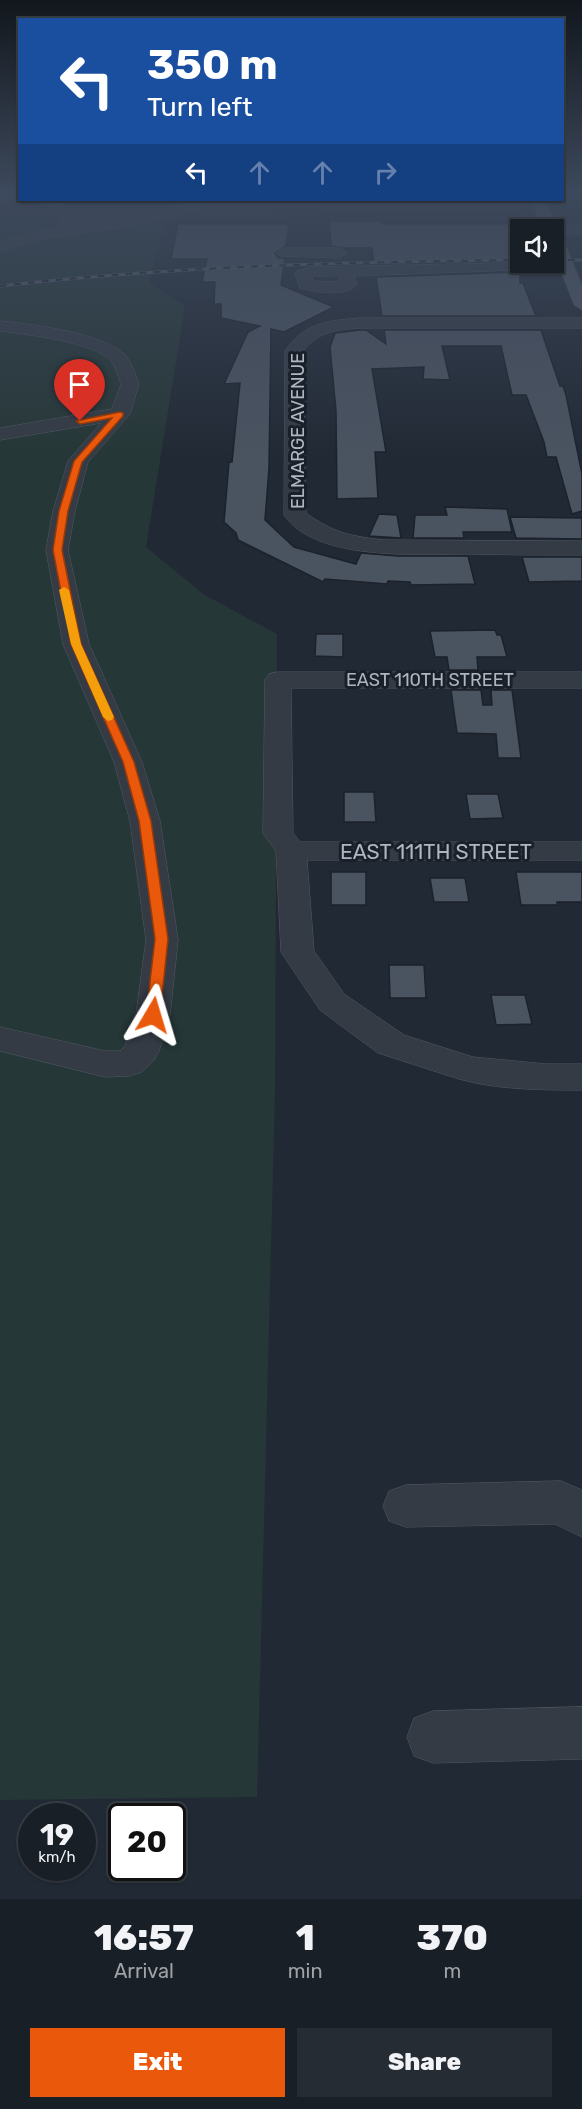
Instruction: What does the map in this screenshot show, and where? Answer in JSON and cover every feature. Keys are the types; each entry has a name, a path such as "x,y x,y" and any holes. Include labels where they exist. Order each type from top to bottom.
{"main road":[{"path":"571,281 582,305"}],"street":[{"name":"ELMARGE AVENUE","path":"582,323 360,323 325,327 303,336 294,351 295,515 318,532 347,542 383,548 582,548"},
{"path":"0,326 48,333 91,344 117,357 130,384 120,414 64,452"},
{"path":"0,435 120,414"},
{"path":"0,435 29,438 64,452"},
{"path":"0,1039 105,1064 129,1063 141,1051 153,1015 162,939 145,821 128,762 76,644 57,550 63,511 64,452"},
{"name":"EAST 110TH STREET","path":"291,851 278,833 278,680 582,680"},
{"path":"291,851 297,952 332,1002 391,1044 472,1070 546,1077 582,1077"},
{"name":"EAST 111TH STREET","path":"291,851 582,851"},
{"path":"406,1506 561,1502 582,1515"},
{"path":"433,1737 582,1732"}],"shaded area":[{"path":"0,281 150,281 149,283 185,306 146,547 203,594 277,634 275,1091 257,1797 0,1800"}],"building":[{"path":"282,281 281,285 334,307 284,332 271,329 269,468 265,520 294,547 356,564 361,553 398,556 468,556 475,584 411,585 410,582 388,581 387,584 325,579 323,582 238,540 236,533 224,522 229,462 232,462 240,383 224,384 248,332 260,326 221,318 221,304 214,304 215,282 202,282"},
{"path":"377,281 520,281 536,316 382,316"},
{"path":"366,330 386,344 384,330 541,330 560,386 563,386 566,395 582,474 582,511 572,514 556,457 547,457 544,442 526,395 512,395 501,346 442,346 450,380 423,379 424,367 372,369 386,452 375,452 378,498 337,499 336,411 330,347 335,333"},
{"path":"445,507 507,509 512,532 463,532 464,538 413,538 415,515 447,515"},
{"path":"379,514 397,515 401,538 369,536"},
{"path":"510,517 582,518 582,539 516,538"},
{"path":"522,557 582,557 582,581 529,582"},
{"path":"495,630 497,635 501,635 507,657 477,657 478,670 449,670 447,657 435,657 430,631"},
{"path":"316,634 343,634 343,657 315,656"},
{"path":"451,690 481,690 483,705 492,705 491,690 512,690 521,758 498,758 496,734 457,733"},
{"path":"344,792 374,792 376,822 344,822"},
{"path":"466,794 498,794 503,818 470,819"},
{"path":"331,872 366,872 366,905 331,905"},
{"path":"516,872 582,872 582,902 521,905"},
{"path":"430,878 465,878 469,902 434,902"},
{"path":"389,965 424,965 426,998 390,998"},
{"path":"491,995 525,995 532,1024 496,1025"}],"railway":[{"path":"0,286 50,281"}],"slow traffic":[{"path":"64,590 76,644 108,717"}],"route":[{"path":"80,421 120,414 78,461 63,511 57,550 76,644 128,762 145,821 162,939 153,1015"}]}
